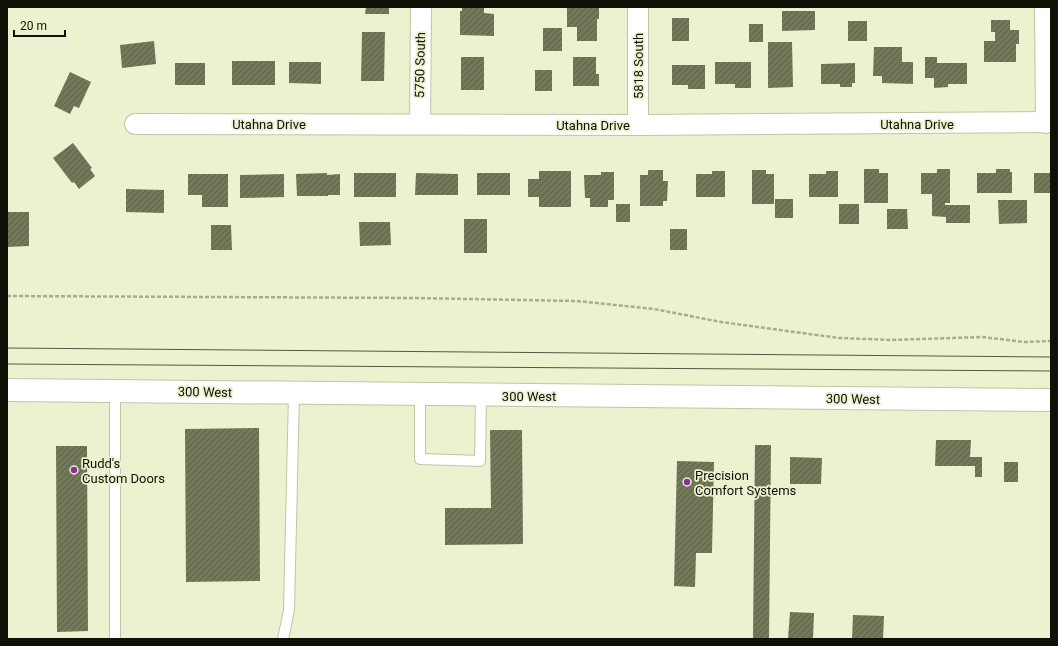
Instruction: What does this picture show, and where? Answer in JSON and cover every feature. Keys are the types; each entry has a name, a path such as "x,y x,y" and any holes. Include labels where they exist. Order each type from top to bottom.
{"street":[{"name":"5750 South","path":"420,124 421,7"},
{"name":"5818 South","path":"638,7 638,125"},
{"path":"1046,7 1048,123"},
{"name":"Utahna Drive","path":"134,124 638,125 1048,123"},
{"name":"300 West","path":"7,390 1051,400"}],"lane":[{"path":"115,391 115,638"},
{"path":"283,639 289,610 294,393"},
{"path":"420,394 420,459 480,461 481,395"}],"path":[{"path":"7,296 407,298 577,301 654,309 721,322 839,338 891,340 982,337 1025,342 1051,341"}],"building":[{"path":"366,7 389,7 389,14 365,14"},
{"path":"462,7 484,7 484,13 494,14 494,36 460,35 460,11 462,11"},
{"path":"567,7 599,7 599,19 597,19 597,41 577,41 577,27 567,27"},
{"path":"782,11 815,11 815,30 782,31"},
{"path":"672,18 689,18 689,41 672,41"},
{"path":"991,20 1010,20 1010,30 1019,30 1019,44 1016,44 1016,62 984,62 984,41 995,41 995,32 991,32"},
{"path":"848,21 867,21 867,41 848,41"},
{"path":"749,24 763,24 763,42 749,42"},
{"path":"543,28 562,28 562,51 543,51"},
{"path":"362,32 385,32 384,81 361,81"},
{"path":"154,41 156,64 122,68 120,45"},
{"path":"768,42 792,42 793,87 768,88"},
{"path":"874,47 902,47 902,62 913,62 913,84 882,83 882,76 873,76"},
{"path":"461,57 484,57 484,90 461,90"},
{"path":"573,57 596,57 596,74 599,74 599,86 573,86"},
{"path":"925,57 937,57 937,63 967,63 967,84 948,84 948,87 934,88 934,78 925,78"},
{"path":"232,61 275,61 275,85 232,85"},
{"path":"289,62 321,62 321,84 289,83"},
{"path":"715,62 751,62 751,88 735,88 735,84 715,84"},
{"path":"175,63 205,63 205,85 175,85"},
{"path":"855,63 855,83 852,83 852,87 840,87 840,84 821,84 821,64"},
{"path":"672,65 705,65 705,89 688,89 688,85 672,85"},
{"path":"535,70 552,70 552,91 535,91"},
{"path":"70,72 91,82 79,108 74,106 70,114 54,106"},
{"path":"73,143 92,168 90,169 95,176 79,189 74,182 72,183 53,158"},
{"path":"864,169 879,169 879,173 888,173 888,203 864,203"},
{"path":"937,169 950,169 950,203 945,203 945,205 970,205 970,223 946,223 946,217 932,216 932,194 921,194 921,173 937,173"},
{"path":"996,169 1010,169 1010,172 1012,172 1012,193 977,193 977,173 996,173"},
{"path":"648,170 663,170 663,181 668,181 667,201 663,201 663,206 640,206 640,175 648,175"},
{"path":"752,170 766,170 766,174 774,174 774,204 752,204"},
{"path":"539,171 571,171 571,207 539,207 539,197 528,197 528,179 539,179"},
{"path":"712,171 725,171 725,197 696,197 696,174 712,174"},
{"path":"826,171 838,171 838,197 809,197 809,174 826,174"},
{"path":"601,172 614,172 614,200 608,200 608,207 590,207 590,198 585,198 584,175 601,175"},
{"path":"327,173 327,175 340,174 340,195 297,196 296,174"},
{"path":"354,173 396,173 396,197 354,197"},
{"path":"416,173 458,174 458,195 415,195"},
{"path":"477,173 510,173 510,195 477,195"},
{"path":"1034,173 1051,173 1051,193 1034,193"},
{"path":"188,174 228,174 228,207 202,207 202,195 188,195"},
{"path":"284,174 284,197 240,198 240,175"},
{"path":"126,189 164,190 164,213 126,212"},
{"path":"775,199 793,199 793,218 775,218"},
{"path":"998,200 1027,200 1027,223 999,224"},
{"path":"616,204 630,204 630,222 616,222"},
{"path":"839,204 859,204 859,224 839,224"},
{"path":"887,209 907,209 908,229 887,229"},
{"path":"7,212 29,212 29,246 7,247"},
{"path":"464,219 487,219 487,253 464,253"},
{"path":"359,222 390,222 391,245 360,246"},
{"path":"211,225 231,225 232,250 211,250"},
{"path":"670,229 687,229 687,250 670,250"},
{"path":"259,428 260,581 186,582 185,429"},
{"path":"490,430 522,430 523,544 445,545 445,508 491,508"},
{"path":"936,440 971,440 970,457 982,457 982,477 975,477 975,466 935,466"},
{"path":"755,445 771,445 769,639 753,639"},
{"path":"56,446 87,446 88,631 57,632"},
{"path":"790,457 822,458 821,484 790,484"},
{"path":"677,461 714,462 712,553 696,553 695,587 674,586"},
{"path":"1004,462 1018,462 1018,482 1004,482"},
{"path":"790,612 814,613 813,639 788,639"},
{"path":"853,615 884,616 883,639 852,639"}],"tram line":[{"path":"7,348 1051,357"},
{"path":"7,364 1051,371"}],"place":[{"name":"Rudd's Custom Doors","path":"74,470"},
{"name":"Precision Comfort Systems","path":"687,482"}]}
